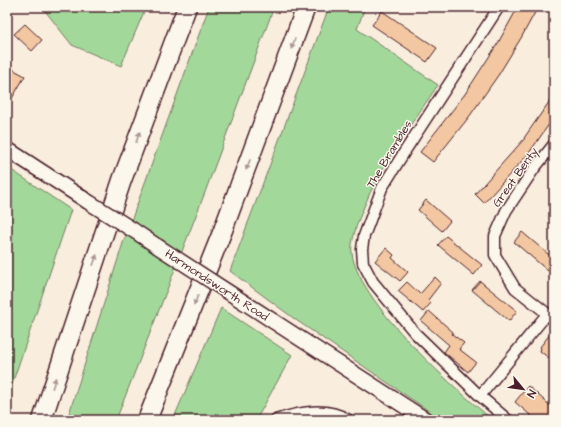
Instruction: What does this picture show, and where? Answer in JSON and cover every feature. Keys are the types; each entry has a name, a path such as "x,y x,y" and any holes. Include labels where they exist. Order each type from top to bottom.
{"highway":[{"path":"42,420 122,180 187,7"},
{"path":"147,420 223,230 306,7"}],"street":[{"name":"The Brambles","path":"499,7 404,151 382,188 364,236 362,249 363,263 373,282 415,334 480,396 508,420"},
{"name":"Great Benty","path":"550,317 515,288 495,255 495,236 506,211 534,169 554,144"},
{"name":"Harmondsworth Road","path":"7,149 426,420"},
{"path":"480,396 550,317"},
{"path":"276,420 300,413 330,412 348,420"}],"green space":[{"path":"42,7 146,7 121,66 72,45"},
{"path":"209,7 274,7 204,195 116,420 67,420 123,243"},
{"path":"329,7 365,7 357,29 438,85 397,145 370,192 359,218 352,244 355,264 366,288 384,313 406,339 455,387 493,420 442,420 296,320 230,271"},
{"path":"7,167 71,210 7,399"},
{"path":"221,308 292,355 256,420 173,420"}],"building":[{"path":"518,7 538,7 499,74 469,117 433,162 420,152 465,94 498,43"},
{"path":"382,11 437,48 427,62 372,25"},
{"path":"25,24 42,40 32,51 14,34"},
{"path":"7,66 25,76 7,107"},
{"path":"554,95 554,117 529,153 484,203 475,194 525,138"},
{"path":"426,200 450,221 442,231 418,210"},
{"path":"522,232 554,259 554,276 514,242"},
{"path":"446,236 482,265 474,275 438,245"},
{"path":"386,248 394,255 392,258 408,272 400,281 375,261"},
{"path":"435,277 441,283 428,300 431,303 423,312 398,291 407,282 420,294"},
{"path":"480,281 517,311 509,321 472,290"},
{"path":"429,311 453,332 452,334 464,343 459,349 476,362 468,372 444,352 449,345 421,321"},
{"path":"554,329 554,362 540,351 540,347"},
{"path":"528,386 554,409 554,420 536,420 515,402"}]}
